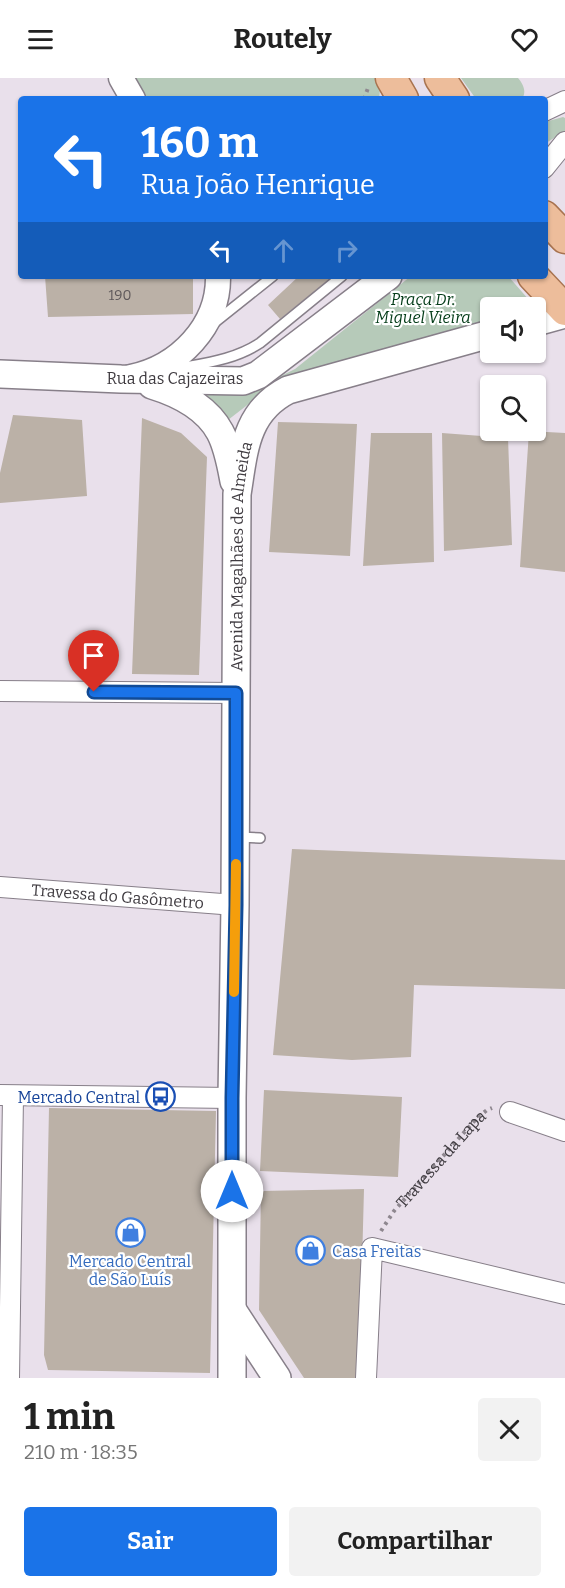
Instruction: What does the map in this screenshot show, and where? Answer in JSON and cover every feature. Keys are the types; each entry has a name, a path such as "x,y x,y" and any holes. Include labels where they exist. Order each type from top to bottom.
{"main road":[{"path":"391,78 401,96"},
{"path":"440,78 452,96"},
{"path":"548,220 565,238"},
{"name":"Rua das Cajazeiras","path":"0,374 236,382 250,379 384,279"},
{"path":"536,279 565,312 546,319"},
{"name":"Avenida Magalhães de Almeida","path":"232,1378 232,1098 236,905 248,837 236,693 237,494 243,454 252,424 264,407 288,390 480,337"},
{"path":"124,378 167,390 186,399 203,412 220,432 237,494"},
{"path":"233,1311 277,1378"}],"street":[{"path":"121,78 131,96"},
{"path":"548,109 565,101"},
{"path":"548,163 565,142"},
{"path":"124,378 154,370 190,346 199,336 211,314 218,279"},
{"path":"0,691 236,693"},
{"name":"Travessa do Gasômetro","path":"0,887 236,905"},
{"path":"9,1378 6,1095 232,1098"},
{"name":"Travessa da Lapa","path":"510,1112 565,1131"},
{"path":"366,1378 372,1248 565,1294"}],"lane":[{"path":"199,336 269,279"},
{"path":"124,378 234,357 248,351 338,279"}],"path":[{"name":"Travessa da Lapa","path":"372,1248 394,1211 477,1118 492,1108 501,1108 510,1112"}],"green space":[{"path":"131,78 375,78 380,90 379,96 141,96"},
{"path":"461,78 518,78 524,88 523,96 474,96"},
{"path":"565,118 565,131 548,142 548,121"},
{"name":"Praça Dr. Miguel Vieira","path":"407,279 511,279 526,297 480,297 480,325 259,396 228,420 197,388 271,381 295,369"}],"building":[{"path":"45,279 193,279 193,314 48,317"},
{"path":"296,279 330,279 280,319 268,305"},
{"path":"13,415 82,420 87,496 0,503 0,473"},
{"path":"142,418 181,433 207,457 199,675 132,674"},
{"path":"278,422 357,424 350,556 269,552"},
{"path":"546,432 565,433 565,572 520,567 528,441 546,441"},
{"path":"371,433 432,433 434,562 363,566"},
{"path":"442,433 480,436 480,441 508,441 512,545 444,551"},
{"path":"292,849 565,860 565,989 414,985 411,1057 352,1060 273,1055"},
{"path":"264,1090 402,1097 398,1177 260,1171"},
{"name":"Mercado Central de São Luís","path":"49,1108 216,1111 210,1373 48,1370 44,1355"},
{"name":"Casa Freitas","path":"364,1189 359,1378 304,1378 259,1310 261,1191"}],"slow traffic":[{"path":"234,992 236,864"}],"place":[{"name":"Mercado Central","path":"161,1097"},
{"name":"Mercado Central de São Luís","path":"130,1233"},
{"name":"Casa Freitas","path":"311,1251"}],"route":[{"path":"94,692 236,693 232,1191"}]}
